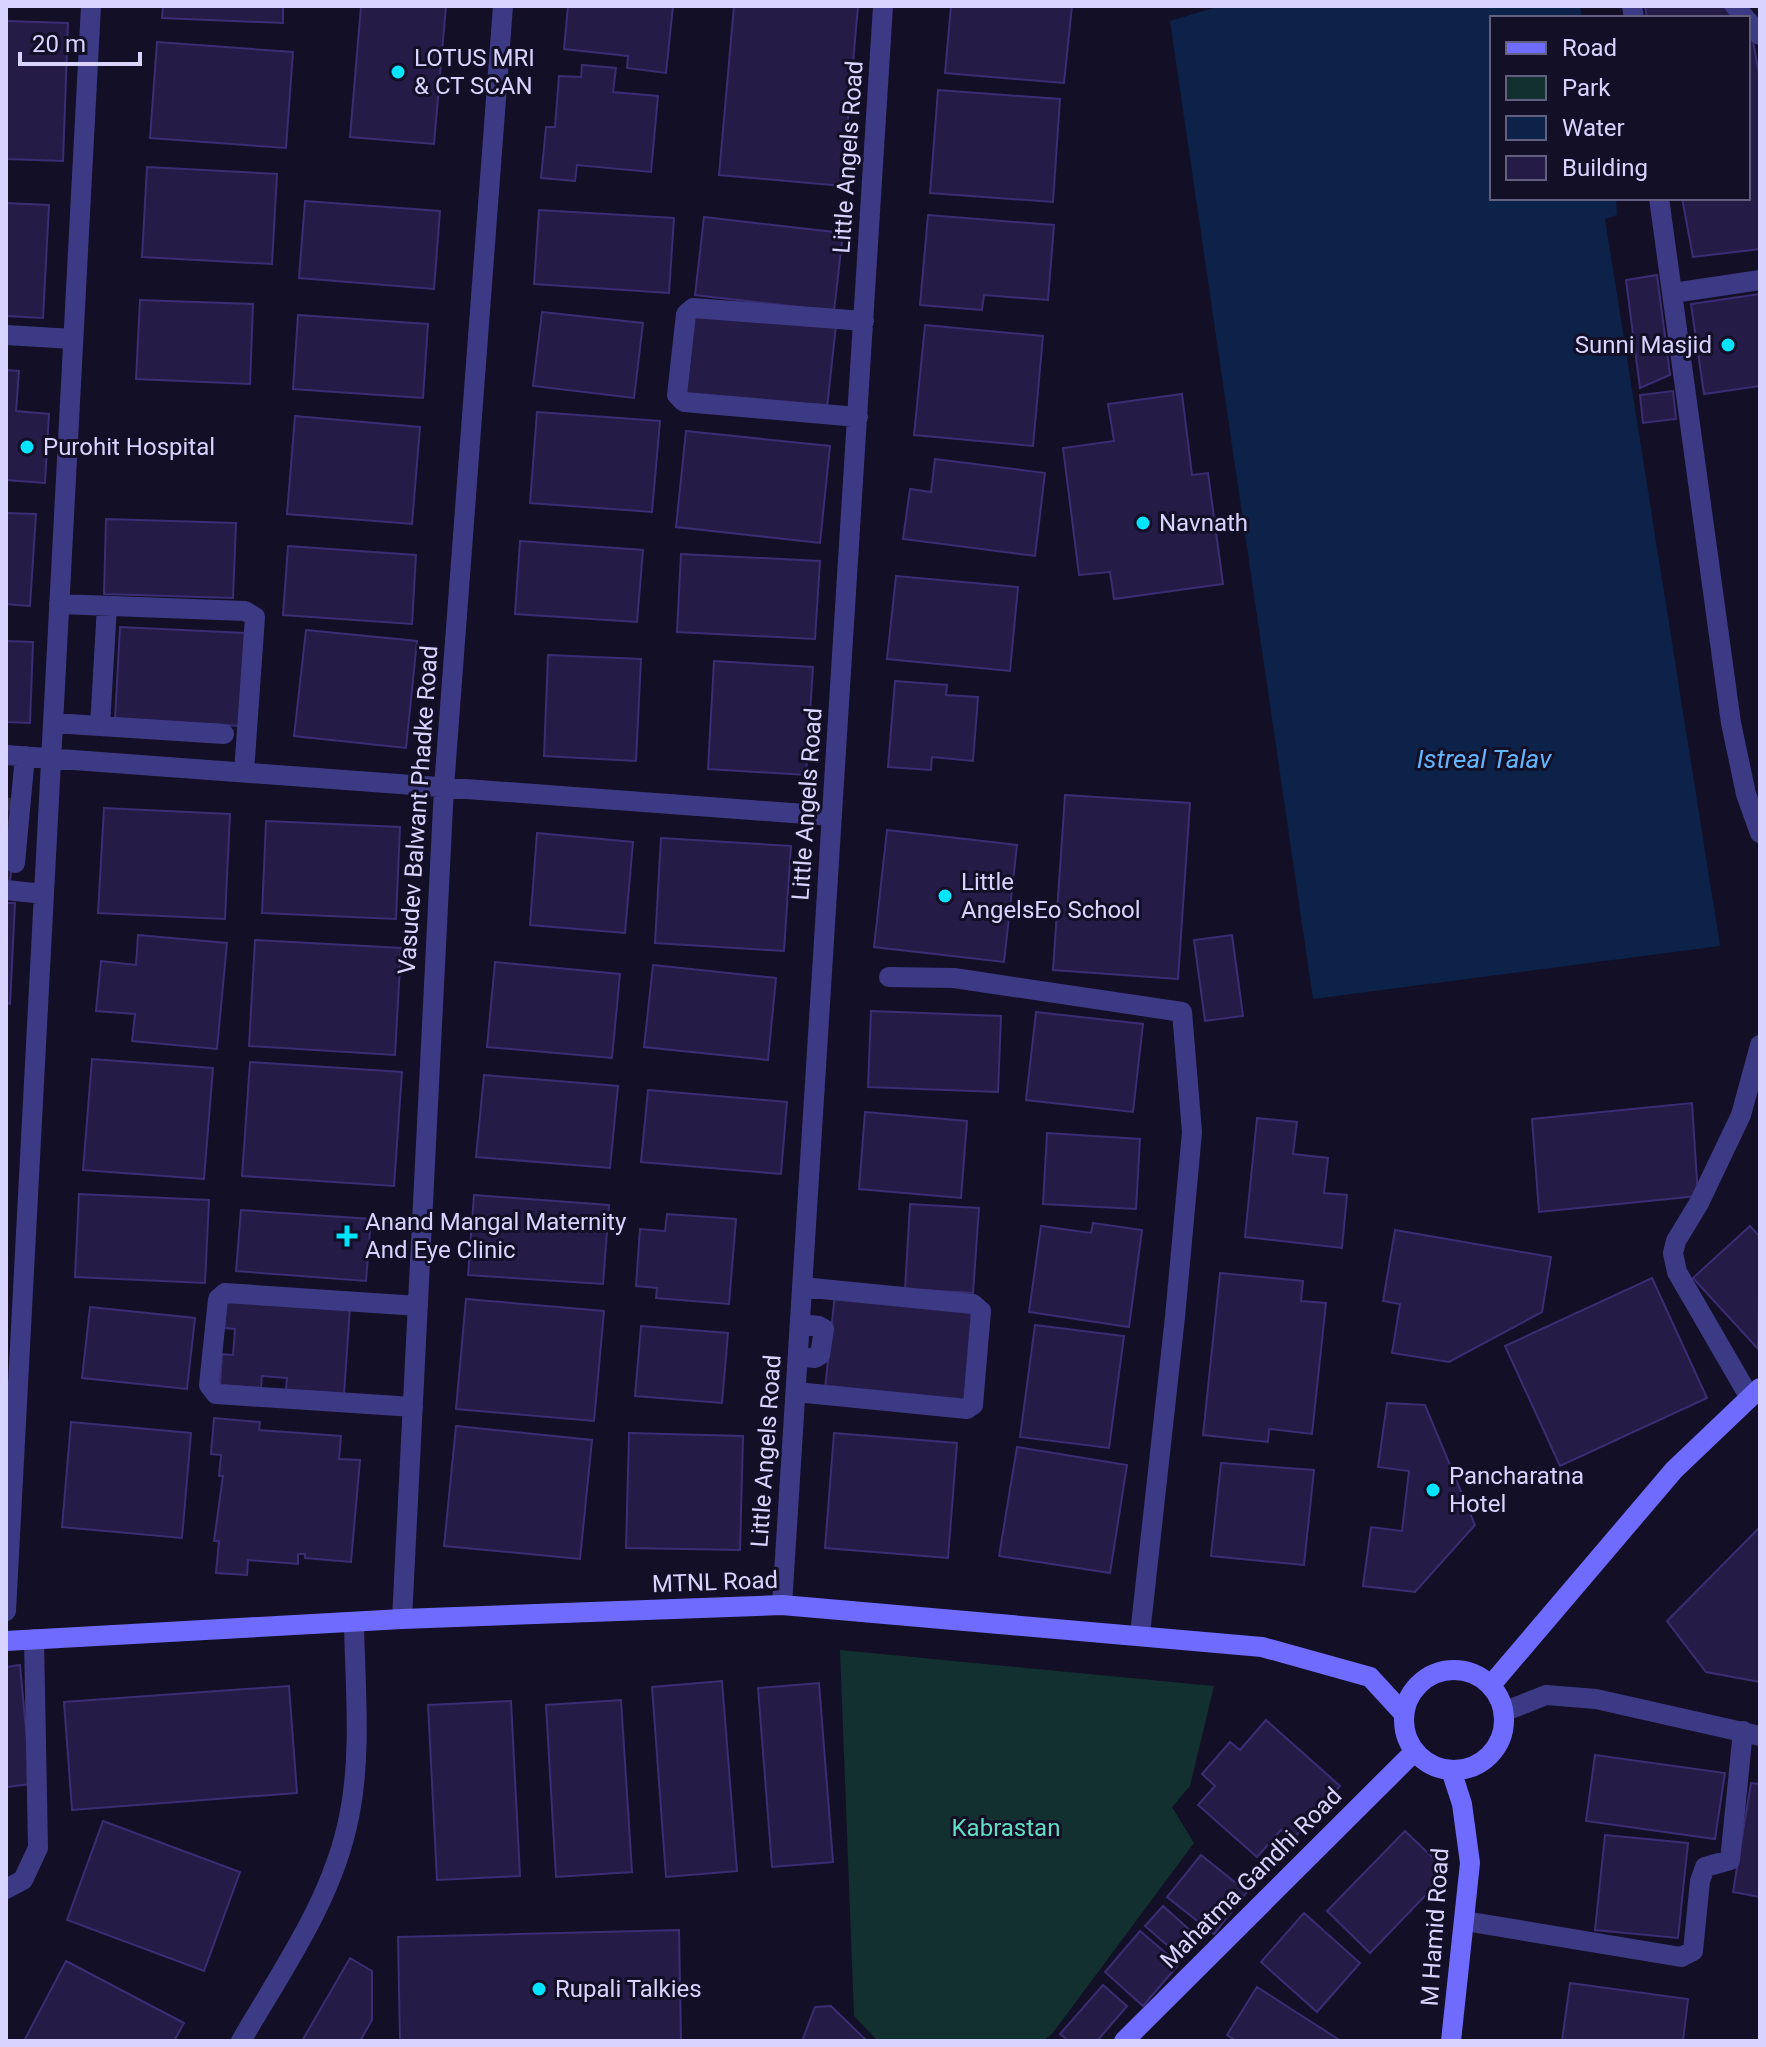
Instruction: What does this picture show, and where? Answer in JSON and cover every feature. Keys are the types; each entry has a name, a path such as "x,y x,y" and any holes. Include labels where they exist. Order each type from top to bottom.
{"street":[{"path":"6,1611 15,1272 44,890 91,6"},
{"name":"Vasudev Balwant Phadke Road","path":"402,1619 444,787 503,6"},
{"name":"Little Angels Road","path":"782,1605 883,6"},
{"path":"1659,200 1731,723 1746,794 1760,833"},
{"path":"1673,293 1760,280"},
{"path":"858,417 684,402 677,395 686,314 693,308 864,321"},
{"path":"6,335 73,339"},
{"path":"59,604 245,611 255,617 244,772"},
{"path":"100,726 107,606"},
{"path":"53,723 224,734"},
{"path":"44,890 11,878 15,756 832,816"},
{"path":"889,977 954,978 1182,1012 1192,1132 1174,1332 1140,1634"},
{"path":"1491,1685 1674,1470 1755,1393 1677,1272 1673,1253 1676,1241 1699,1203 1741,1115 1760,1045"},
{"path":"796,1392 967,1409 973,1405 981,1311 973,1304 802,1287"},
{"path":"413,1407 216,1394 209,1385 218,1299 225,1293 418,1306"},
{"name":"MTNL Road","path":"6,1641 402,1619 782,1605 1262,1647 1370,1677 1404,1714"},
{"path":"241,2041 320,1902 335,1867 349,1819 355,1778 354,1622"},
{"path":"6,1889 23,1880 38,1848 34,1639"},
{"path":"1447,1670 1462,1670 1491,1685 1499,1697 1504,1726 1492,1753 1466,1768 1451,1770 1425,1761 1408,1740 1404,1714 1408,1699 1418,1685 1431,1675 1447,1670"},
{"path":"1465,1921 1681,1957 1693,1951 1700,1881 1705,1867 1730,1860 1752,1734 1596,1699 1546,1695 1503,1712"},
{"name":"Mahatma Gandhi Road","path":"1124,2041 1415,1751"},
{"name":"M Hamid Road","path":"1451,1770 1462,1804 1470,1863 1451,2041"}],"green space":[{"name":"Kabrastan","path":"840,1650 1214,1686 1190,1786 1172,1807 1194,1843 1052,2034 1043,2041 878,2041 854,2016"}],"water":[{"name":"Istreal Talav","path":"1220,6 1580,6 1582,16 1490,16 1490,200 1616,200 1617,215 1605,219 1720,946 1313,999 1170,21"}],"building":[{"path":"163,6 283,6 283,23 162,18"},
{"name":"LOTUS MRI & CT SCAN","path":"361,6 446,6 434,144 350,137"},
{"path":"568,6 673,6 666,73 627,68 628,56 564,49"},
{"path":"734,6 858,6 842,186 719,175"},
{"path":"951,6 1072,6 1064,83 945,73"},
{"path":"1645,6 1723,6 1735,16 1647,16"},
{"path":"6,21 68,23 63,161 6,159"},
{"path":"1750,29 1760,80 1760,249 1693,257 1682,200 1750,200"},
{"path":"157,42 293,52 286,148 150,138"},
{"path":"582,65 616,68 613,92 658,96 651,172 577,165 575,181 541,178 546,127 555,127 559,76 581,77"},
{"path":"938,90 1060,99 1053,202 930,193"},
{"path":"147,167 277,174 272,264 142,257"},
{"path":"305,201 440,211 434,289 299,278"},
{"path":"6,203 49,205 43,318 6,316"},
{"path":"539,210 674,218 669,293 534,284"},
{"path":"928,215 1054,225 1048,300 984,295 982,310 920,305"},
{"path":"704,217 843,233 834,311 695,295"},
{"path":"1657,275 1670,375 1640,388 1626,280"},
{"name":"Sunni Masjid","path":"1760,294 1760,386 1704,394 1691,304"},
{"path":"140,300 253,304 250,384 136,379"},
{"path":"542,312 643,323 634,398 533,386"},
{"path":"298,315 428,324 423,398 293,389"},
{"path":"693,315 836,325 827,408 684,394"},
{"path":"925,325 1043,336 1033,446 914,435"},
{"name":"Purohit Hospital","path":"6,370 19,371 16,411 49,414 45,483 6,480"},
{"path":"1673,391 1676,419 1643,423 1640,395"},
{"name":"Navnath","path":"1182,394 1192,475 1208,473 1223,584 1114,599 1110,572 1079,575 1063,448 1114,441 1108,404"},
{"path":"537,412 660,421 652,512 530,503"},
{"path":"295,416 420,427 412,524 287,514"},
{"path":"686,431 830,446 820,543 676,527"},
{"path":"935,459 1045,473 1035,556 903,539 910,489 931,492"},
{"path":"6,513 36,514 30,606 6,604"},
{"path":"106,519 236,523 233,598 104,594"},
{"path":"520,541 643,550 637,622 515,614"},
{"path":"288,546 416,555 412,624 283,615"},
{"path":"681,554 820,561 815,639 677,632"},
{"path":"896,576 1018,587 1010,671 887,659"},
{"path":"120,627 245,633 240,726 115,719"},
{"path":"306,630 417,641 406,748 294,736"},
{"path":"6,641 33,642 30,723 6,722"},
{"path":"548,655 641,659 636,761 544,756"},
{"path":"714,661 813,667 806,775 708,769"},
{"path":"895,681 947,685 946,695 978,697 973,761 932,757 931,770 888,767"},
{"path":"1065,795 1190,803 1178,979 1053,970"},
{"path":"6,801 18,801 10,882 6,882"},
{"path":"104,808 230,814 225,919 98,913"},
{"path":"266,821 400,827 396,919 262,913"},
{"name":"Little AngelsEo School","path":"887,830 1017,845 1004,962 874,947"},
{"path":"537,833 633,842 625,933 530,925"},
{"path":"661,838 791,846 784,951 655,943"},
{"path":"6,903 15,903 10,1004 6,1003"},
{"path":"138,935 227,943 217,1049 132,1041 135,1014 96,1011 101,961 136,965"},
{"path":"1232,935 1243,1016 1205,1021 1194,940"},
{"path":"255,940 401,948 395,1055 249,1046"},
{"path":"495,962 620,974 612,1058 487,1047"},
{"path":"653,965 776,978 768,1060 644,1047"},
{"path":"871,1011 1001,1016 998,1092 868,1087"},
{"path":"1036,1012 1143,1024 1133,1112 1026,1100"},
{"path":"92,1059 213,1068 204,1179 83,1170"},
{"path":"250,1062 402,1072 394,1186 242,1176"},
{"path":"484,1075 618,1086 610,1168 476,1157"},
{"path":"648,1090 787,1102 781,1174 641,1162"},
{"path":"1692,1103 1698,1196 1539,1212 1532,1119"},
{"path":"865,1112 967,1121 961,1198 859,1189"},
{"path":"1257,1118 1297,1122 1293,1154 1328,1158 1324,1193 1347,1195 1342,1248 1245,1237"},
{"path":"1047,1133 1140,1139 1136,1209 1043,1204"},
{"path":"79,1194 209,1200 205,1283 75,1277"},
{"path":"474,1195 609,1205 603,1284 468,1275"},
{"path":"910,1204 979,1208 973,1293 905,1289"},
{"path":"241,1210 371,1219 366,1281 236,1271"},
{"path":"667,1214 736,1219 729,1304 656,1298 657,1288 636,1286 640,1229 665,1231"},
{"path":"1093,1223 1142,1230 1129,1327 1029,1312 1041,1226 1091,1233"},
{"path":"1750,1226 1760,1237 1758,1349 1693,1278"},
{"path":"1395,1230 1551,1257 1542,1312 1449,1362 1392,1353 1400,1304 1383,1301"},
{"path":"1220,1273 1303,1281 1301,1301 1326,1303 1312,1434 1269,1429 1268,1442 1203,1435"},
{"path":"1652,1278 1707,1398 1560,1466 1505,1346"},
{"path":"835,1293 976,1311 968,1403 825,1389"},
{"path":"226,1299 350,1307 344,1394 286,1390 287,1378 262,1376 261,1388 220,1385 222,1354 233,1355 235,1329 224,1328"},
{"path":"466,1299 604,1311 594,1421 456,1409"},
{"path":"90,1307 195,1318 187,1389 82,1378"},
{"path":"1035,1325 1124,1336 1109,1448 1020,1437"},
{"path":"641,1326 728,1333 722,1403 635,1396"},
{"name":"Pancharatna Hotel","path":"1387,1403 1425,1405 1475,1525 1415,1592 1363,1586 1371,1527 1402,1531 1409,1471 1378,1467"},
{"path":"214,1418 260,1422 259,1430 341,1436 339,1459 360,1460 351,1562 305,1558 305,1554 298,1554 298,1564 248,1560 247,1575 216,1573 219,1541 214,1541 223,1476 219,1476 221,1455 211,1454"},
{"path":"71,1422 191,1433 182,1538 62,1527"},
{"path":"456,1426 592,1440 580,1559 444,1546"},
{"path":"629,1433 743,1436 740,1550 626,1548"},
{"path":"834,1433 957,1443 948,1558 825,1548"},
{"path":"1017,1447 1127,1465 1110,1573 999,1556"},
{"path":"1221,1463 1314,1470 1304,1565 1211,1556"},
{"path":"1760,1527 1760,1682 1706,1672 1667,1621"},
{"path":"20,1665 31,1784 6,1787 6,1667"},
{"path":"722,1681 737,1871 666,1877 652,1687"},
{"path":"819,1683 833,1862 772,1867 758,1688"},
{"path":"289,1686 297,1793 72,1810 64,1702"},
{"path":"621,1700 632,1872 556,1877 546,1705"},
{"path":"511,1701 520,1876 437,1880 428,1705"},
{"path":"1266,1720 1340,1786 1292,1840 1281,1830 1257,1857 1198,1805 1215,1786 1202,1774 1230,1742 1240,1750"},
{"path":"1595,1755 1725,1773 1715,1839 1586,1821"},
{"path":"1751,1783 1760,1784 1760,1897 1733,1892"},
{"path":"103,1821 240,1872 204,1971 67,1920"},
{"path":"1405,1831 1448,1872 1370,1953 1327,1911"},
{"path":"1605,1835 1688,1843 1678,1938 1595,1930"},
{"path":"1201,1855 1247,1892 1214,1934 1167,1897"},
{"path":"1163,1906 1201,1940 1183,1959 1145,1926"},
{"path":"1304,1913 1360,1963 1317,2012 1261,1962"},
{"name":"Rupali Talkies","path":"679,1930 681,2041 400,2041 398,1937"},
{"path":"1140,1931 1179,1964 1143,2006 1105,1972"},
{"path":"350,1958 372,1971 372,2020 360,2041 302,2041"},
{"path":"66,1961 184,2023 174,2041 24,2041"},
{"path":"1570,1983 1688,1999 1683,2041 1562,2041"},
{"path":"1103,1985 1127,2006 1097,2041 1069,2041 1060,2034"},
{"path":"1257,1987 1341,2041 1236,2041 1227,2035"},
{"path":"831,2006 867,2041 802,2041 815,2007"}],"tunnel":[{"path":"6,840 11,798"}],"place":[{"name":"LOTUS MRI & CT SCAN","path":"398,72"},
{"name":"Sunni Masjid","path":"1728,345"},
{"name":"Purohit Hospital","path":"27,447"},
{"name":"Navnath","path":"1143,523"},
{"name":"Little AngelsEo School","path":"945,896"},
{"name":"Anand Mangal Maternity And Eye Clinic","path":"347,1236"},
{"name":"Pancharatna Hotel","path":"1433,1490"},
{"name":"Rupali Talkies","path":"539,1989"}]}
